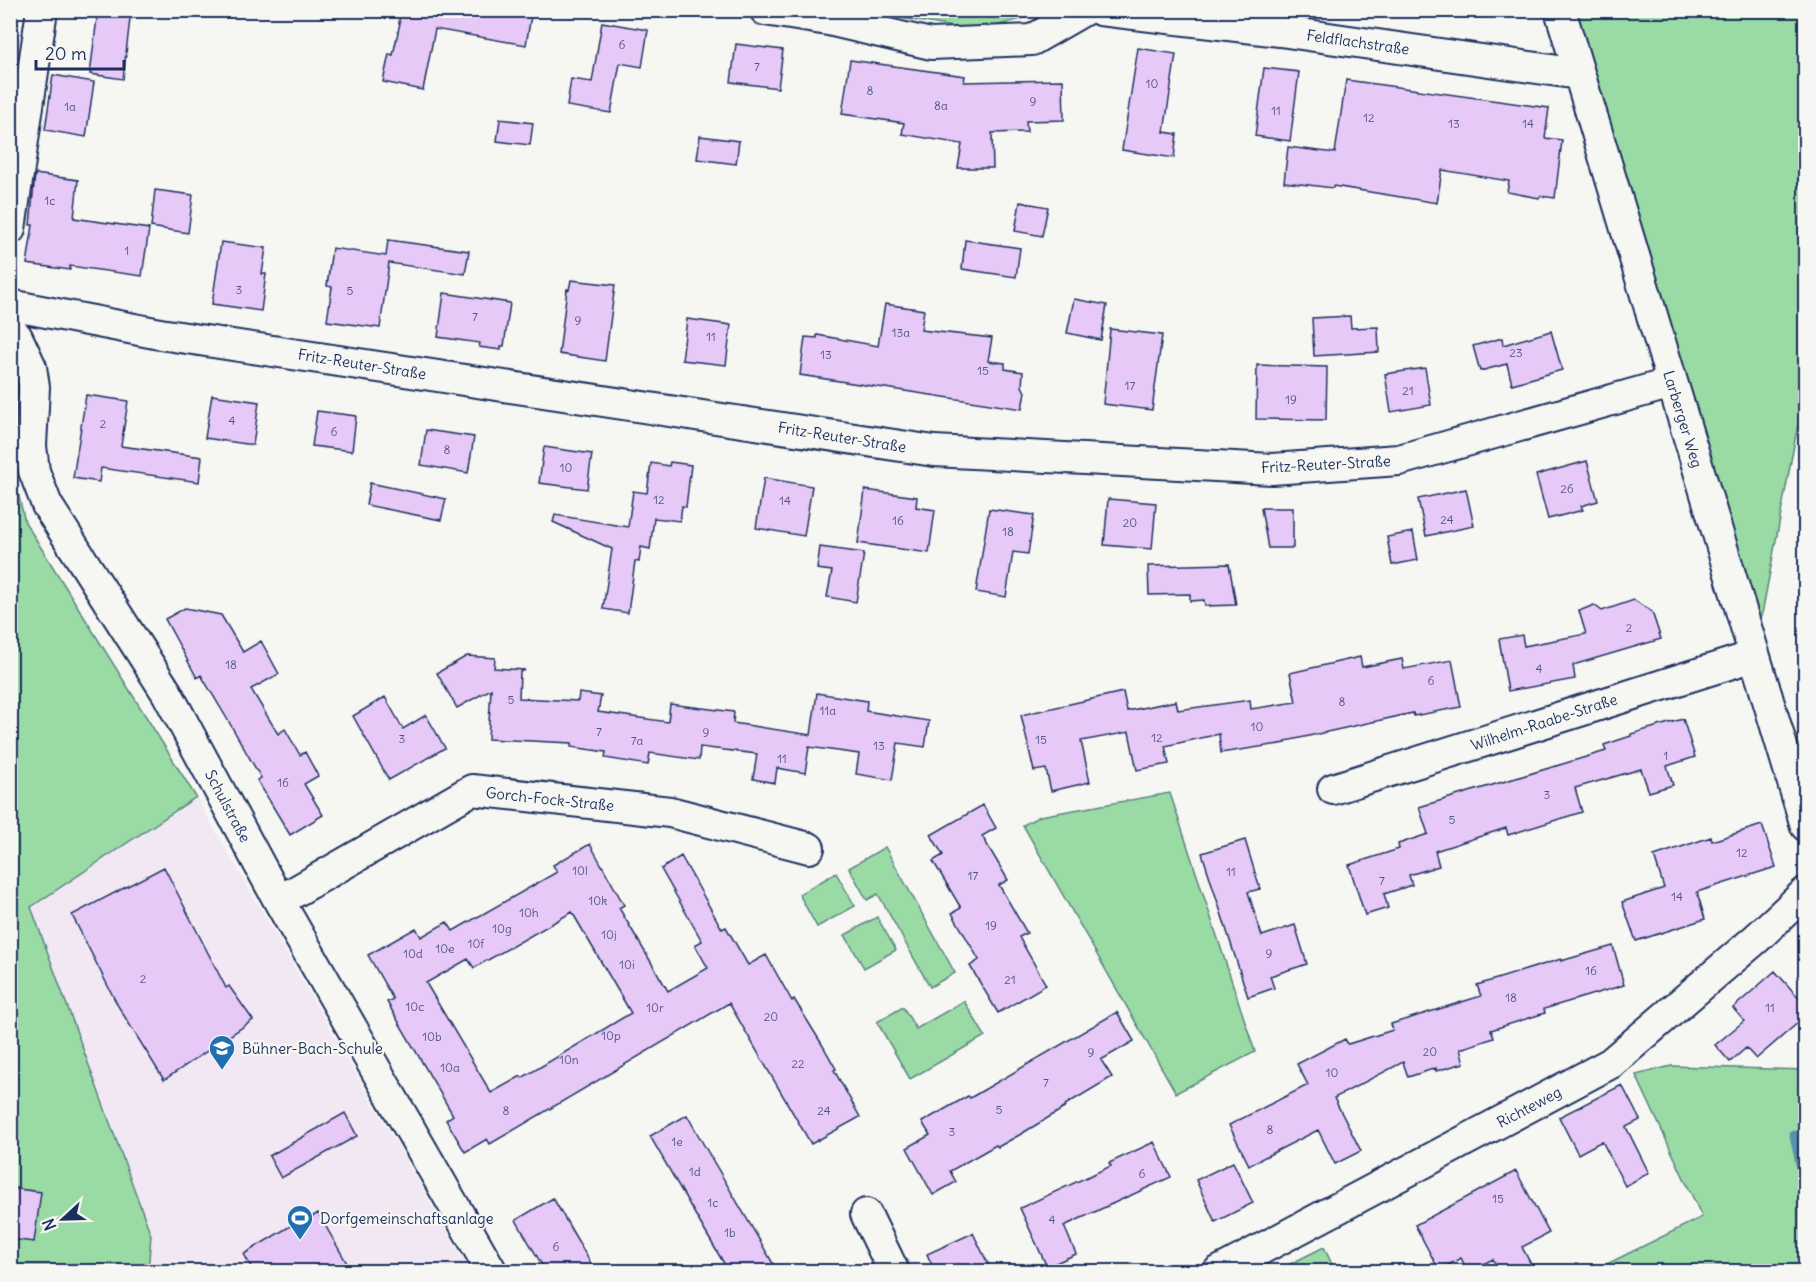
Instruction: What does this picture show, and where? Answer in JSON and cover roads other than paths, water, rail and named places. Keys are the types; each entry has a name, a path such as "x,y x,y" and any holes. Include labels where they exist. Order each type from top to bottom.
{"street":[{"path":"10,229 42,10"},
{"path":"765,10 830,15 931,44 1032,40 1084,10"},
{"name":"Feldflachstraße","path":"1100,10 1283,21 1579,74"},
{"name":"Larberger Weg","path":"1560,10 1806,826"},
{"name":"Fritz-Reuter-Straße","path":"10,305 160,334 934,451 1272,469 1399,460 1672,383"},
{"name":"Schulstraße","path":"10,329 17,337 31,367 34,387 32,454 34,471 47,505 167,693 279,902 492,1272"},
{"name":"Wilhelm-Raabe-Straße","path":"1333,789 1754,656"},
{"name":"Gorch-Fock-Straße","path":"279,902 472,790 670,812 809,848"},
{"name":"Richteweg","path":"1218,1272 1611,1063 1757,938 1806,892"},
{"path":"866,1214 894,1272"}],"waterway":[{"path":"1794,1135 1806,1191"}],"place":[{"name":"Bühner-Bach-Schule","path":"222,1071"},
{"name":"Dorfgemeinschaftsanlage","path":"300,1241"}]}
